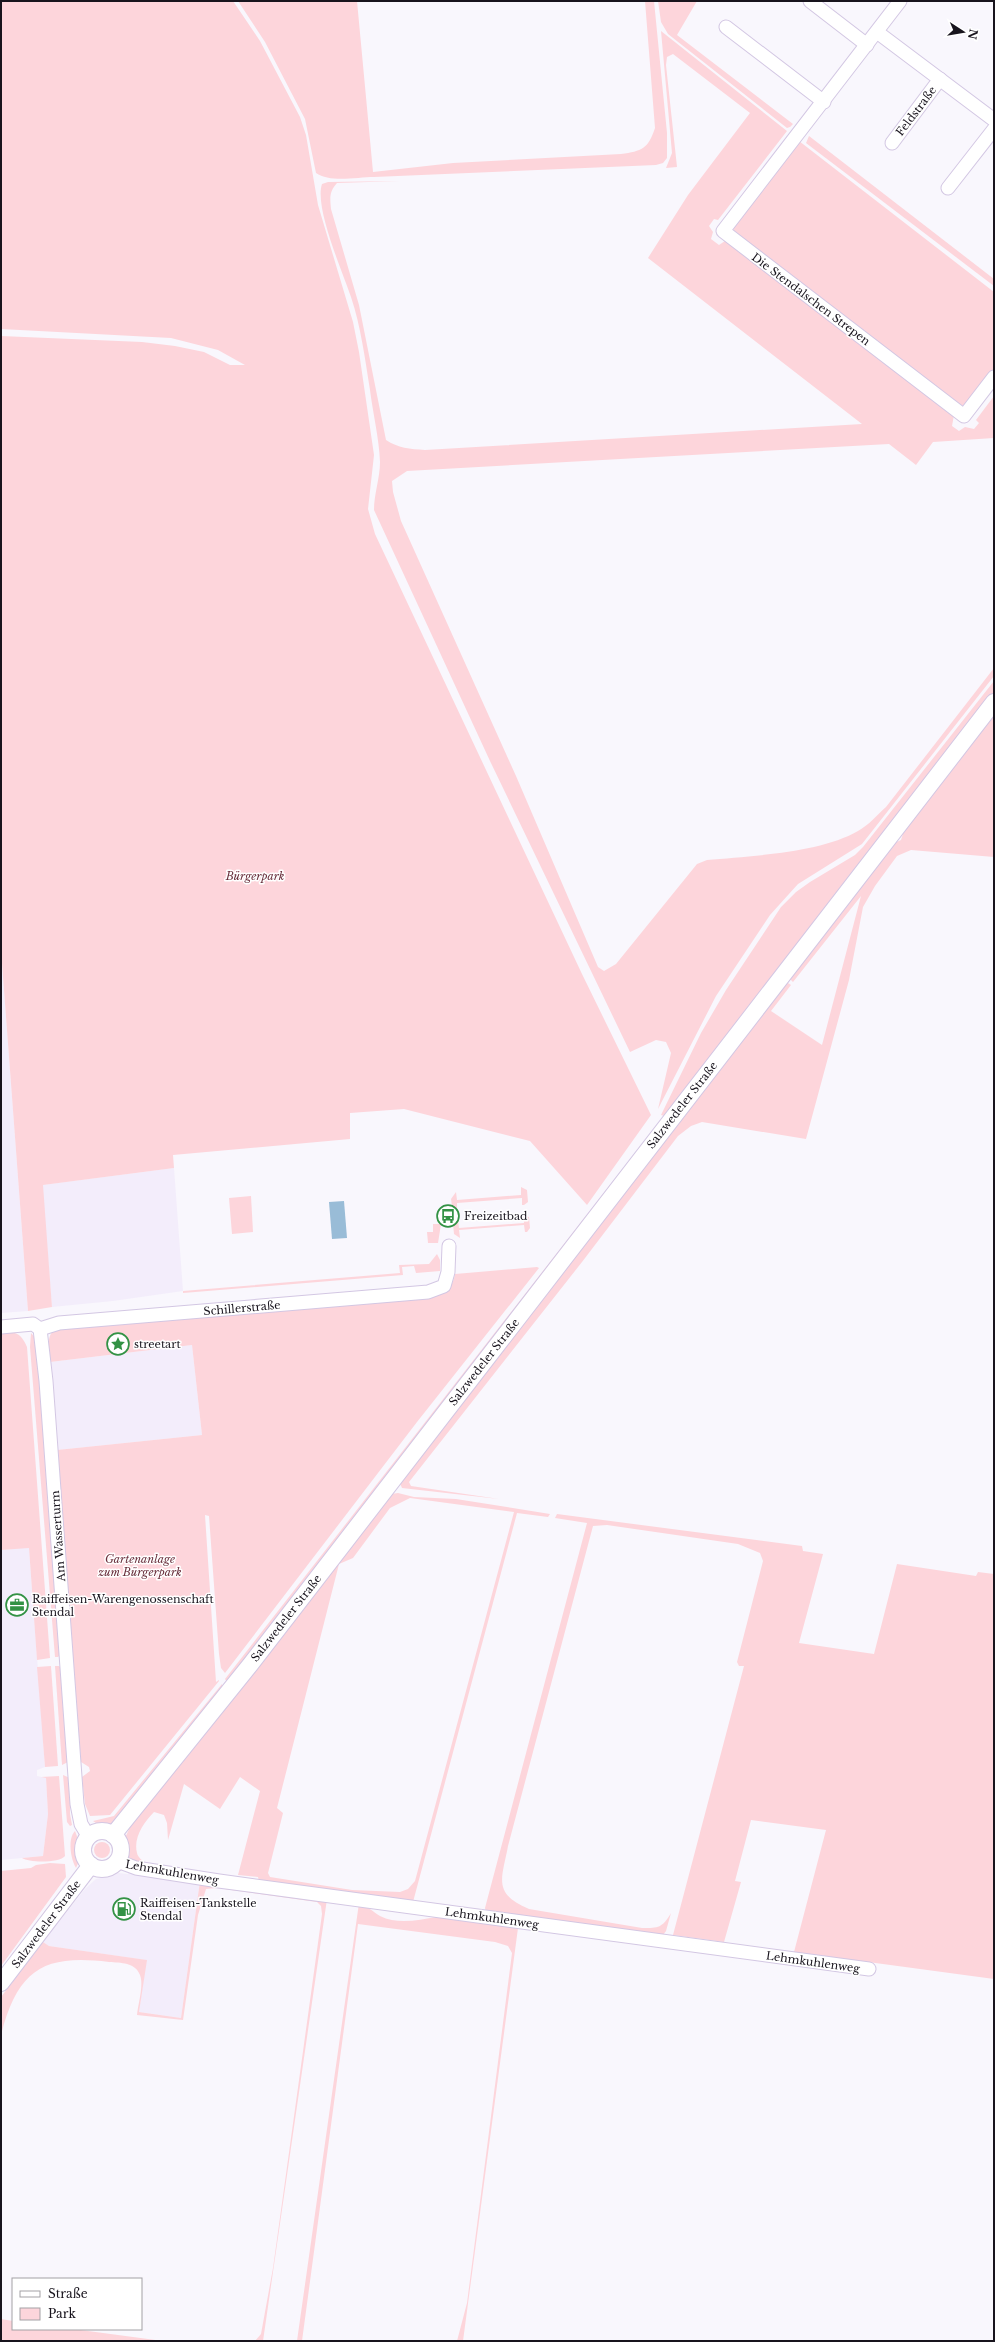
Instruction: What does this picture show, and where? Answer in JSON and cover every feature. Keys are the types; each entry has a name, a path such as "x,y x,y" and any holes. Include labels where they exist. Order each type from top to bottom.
{"main road":[{"name":"Salzwedeler Straße","path":"113,1835 250,1665 994,702"},
{"path":"100,1831 113,1835 120,1847 117,1861 107,1868 98,1869 91,1865 85,1858 83,1849 89,1837 100,1831"},
{"name":"Salzwedeler Straße","path":"1,1983 91,1865"}],"street":[{"path":"810,1 867,45"},
{"path":"726,28 824,102 900,1"},
{"name":"Feldstraße","path":"876,32 994,120"},
{"name":"Feldstraße","path":"892,143 940,79"},
{"name":"Die Stendalschen Strepen","path":"824,102 723,231 964,416 994,377"},
{"path":"948,188 994,129"},
{"name":"Schillerstraße","path":"1,1327 33,1324 40,1329 59,1323 428,1292 444,1286 447,1281 449,1246"},
{"name":"Am Wasserturm","path":"40,1329 46,1381 77,1804 82,1824 89,1837"},
{"name":"Lehmkuhlenweg","path":"117,1861 136,1868 219,1881 869,1969"}],"shaded area":[{"path":"1,950 28,1311 1,1313"},
{"path":"174,1168 183,1291 113,1301 52,1307 42,1185"},
{"path":"192,1345 202,1435 57,1450 50,1362"},
{"path":"29,1547 45,1767 37,1770 37,1776 46,1778 48,1814 43,1856 1,1860 1,1550"},
{"path":"129,1871 200,1881 181,2018 139,2012 146,1960 49,1946 43,1942 85,1889 96,1879 118,1873 128,1874"}],"green space":[{"name":"Bürgerpark","path":"1,1 233,1 260,41 300,117 306,135 318,205 353,322 359,352 374,455 368,509 375,534 582,974 651,1115 587,1205 530,1141 404,1109 350,1113 350,1139 173,1155 174,1168 43,1185 52,1307 28,1311 1,950 1,336 142,342 175,346 204,352 230,365 245,365 218,350 171,338 1,329"},
{"path":"238,1 357,1 373,172 453,163 621,154 634,152 643,148 650,140 655,128 645,1 654,1 667,133 667,158 663,163 656,165 344,179 322,176 316,173 305,119 265,42"},
{"path":"658,1 697,1 677,35 793,124 787,128 668,34 661,22"},
{"path":"661,31 787,131 718,220 714,219 709,226 713,232 711,239 719,245 725,241 954,415 952,426 959,431 965,427 974,429 979,423 976,420 994,396 994,438 933,442 916,465 889,444 407,471 392,481 393,492 401,521 516,776 598,967 604,971 616,964 697,864 707,860 764,855 805,849 842,838 866,826 886,807 994,668 994,676 862,844 798,884 770,915 716,996 658,1109 671,1053 666,1042 656,1040 630,1052 490,761 374,510 380,462 360,331 351,297 330,240 322,208 321,194 322,184 328,182 400,181 337,183 331,192 330,198 331,209 359,305 386,440 395,445 409,449 425,450 862,424 648,258 688,195 750,113 673,54 667,57 666,65 677,167 666,168 672,153"},
{"path":"809,136 994,279 994,286 806,143"},
{"path":"799,141 994,292 994,370 965,406 962,407 735,234 733,227"},
{"path":"994,681 994,694 667,1117 661,1115 701,1033 726,990 781,907 796,892 855,855 863,847"},
{"path":"994,711 994,857 911,850 897,856 875,886 863,907 849,980 806,1139 702,1122 691,1126 678,1136 582,1262 409,1482 411,1486 499,1499 402,1488 399,1481 785,981 791,985 771,1011 822,1045 861,896 793,982 788,977 890,845 901,840 906,824"},
{"path":"656,1126 656,1132 227,1682 225,1679"},
{"path":"521,1187 527,1190 528,1202 524,1205 522,1205 522,1198 457,1203 457,1210 452,1206 451,1199 456,1192 457,1200 521,1195"},
{"path":"251,1196 253,1232 232,1234 229,1198"},
{"path":"523,1215 529,1217 530,1228 527,1232 525,1232 524,1225 459,1230 460,1238 454,1234 453,1224 456,1220 458,1220 459,1228 524,1223"},
{"path":"433,1224 441,1224 438,1243 428,1243 427,1232 433,1232"},
{"path":"437,1254 440,1260 440,1271 416,1273 414,1266 402,1267 403,1275 183,1293 183,1291 400,1273 399,1265 429,1264"},
{"name":"Gartenanlage zum Bürgerpark","path":"539,1268 417,1422 225,1673 221,1668 219,1654 209,1516 205,1515 216,1682 219,1681 110,1815 90,1816 85,1804 82,1777 90,1771 89,1767 81,1762 57,1450 202,1435 192,1345 50,1362 48,1344 50,1335 53,1331 56,1328 435,1296 443,1293 449,1288 453,1282 455,1274"},
{"path":"1,1332 17,1334 27,1347 50,1658 37,1660 29,1548 1,1550"},
{"path":"31,1333 36,1339 38,1346 60,1655 58,1657 55,1657 30,1347"},
{"path":"398,1493 414,1497 456,1499 550,1514 548,1517 517,1513 413,1902 259,1881 258,1877 238,1875 260,1791 240,1777 220,1809 184,1784 168,1840 167,1823 164,1815 154,1812 143,1825 138,1836 136,1847 139,1857 144,1863 129,1860 124,1840 132,1823 391,1494","holes":["410,1498 514,1512 415,1881 408,1889 400,1892 352,1890 270,1877 268,1873 283,1813 277,1808 339,1564 353,1558 390,1508"]},
{"path":"557,1514 802,1546 803,1551 823,1554 799,1643 874,1654 897,1564 976,1576 978,1572 994,1574 994,1979 794,1952 826,1830 751,1820 735,1881 741,1882 724,1942 673,1935 744,1666 739,1666 737,1662 763,1561 760,1553 738,1544 607,1525 593,1526 508,1846 502,1876 502,1884 509,1897 529,1909 642,1928 660,1926 665,1922 671,1913 666,1931 663,1935 486,1913 485,1908 587,1523 555,1518"},
{"path":"51,1666 58,1766 45,1767 37,1667"},
{"path":"55,1666 59,1666 62,1669 68,1762 62,1765"},
{"path":"222,1684 223,1689 114,1823 102,1827 93,1821 114,1816"},
{"path":"63,1775 70,1778 70,1814 72,1825 70,1826 67,1822"},
{"path":"59,1776 65,1856 51,1861 26,1860 22,1858 43,1856 48,1814 46,1778 41,1777"},
{"path":"75,1831 80,1850 76,1868 70,1844"},
{"path":"99,1842 105,1842 110,1847 108,1856 105,1858 99,1858 94,1853 94,1847"},
{"path":"50,1863 65,1864 66,1877 1,1966 1,1871 31,1868 36,1865"},
{"path":"200,1881 327,1899 263,2341 255,2341 261,2334 273,2268 322,1914 321,1906 317,1902 217,1888 206,1889 198,1915 183,2020 137,2015 141,1979 138,1971 131,1965 86,1960 67,1961 51,1964 37,1971 26,1981 16,1995 1,2035 1,1997 43,1942 49,1946 147,1960 139,2012 181,2018"},
{"path":"359,1903 387,1919 401,1921 437,1917 675,1948 518,1928 463,2341 457,2341 467,2303 512,1953 508,1946 495,1942 358,1924 302,2341 297,2341"},
{"path":"1,2319 12,2321 12,2330 80,2330 163,2341 1,2341"}],"water":[{"path":"344,1201 347,1238 332,1239 329,1202"}],"place":[{"name":"Freizeitbad","path":"448,1216"},
{"name":"streetart","path":"118,1344"},
{"name":"Raiffeisen-Warengenossenschaft Stendal","path":"17,1605"},
{"name":"Raiffeisen-Tankstelle Stendal","path":"124,1909"}]}
